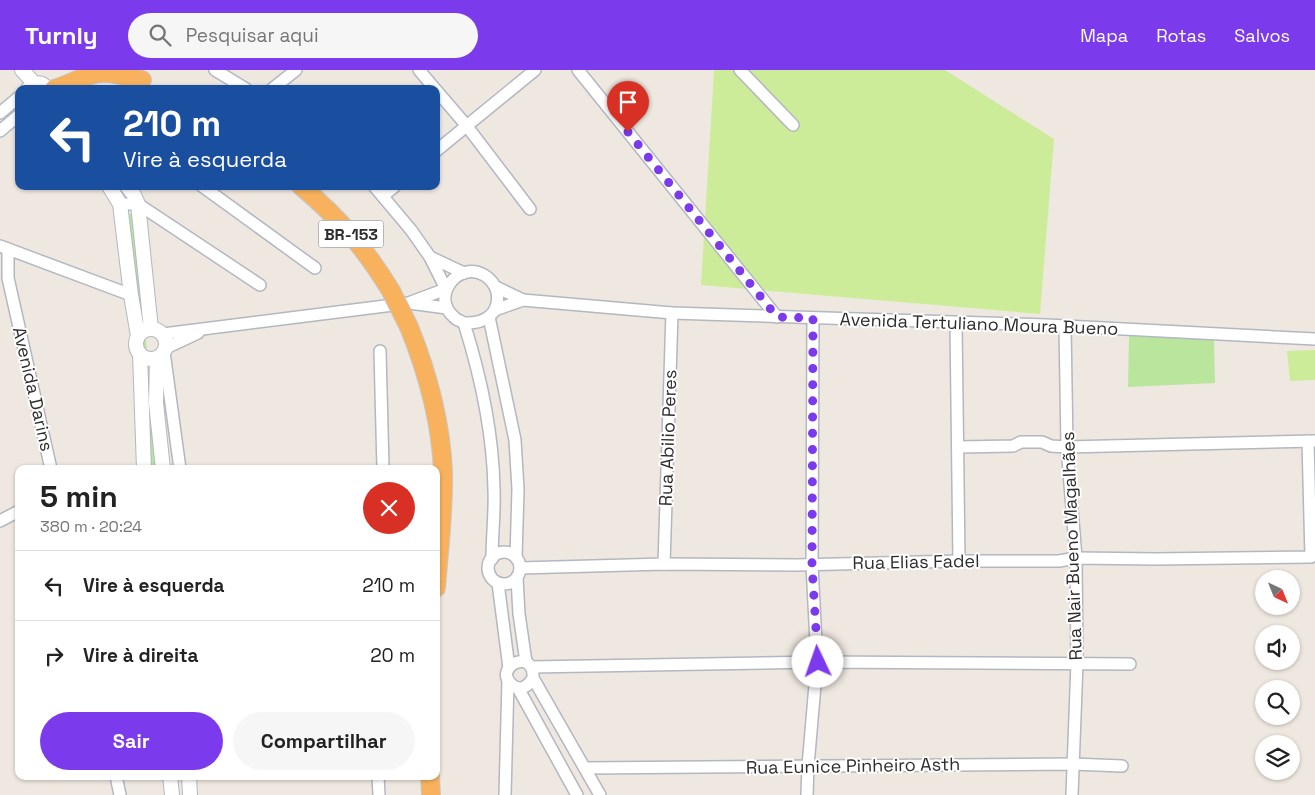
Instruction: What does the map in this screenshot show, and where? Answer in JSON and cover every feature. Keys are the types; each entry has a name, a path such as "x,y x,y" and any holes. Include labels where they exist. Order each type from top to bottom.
{"highway":[{"path":"126,70 149,85"},
{"path":"67,85 86,76 103,73 149,85"},
{"name":"BR-153","path":"306,190 352,234 373,262 410,327 429,381 438,425 440,465"},
{"path":"430,780 431,795"}],"street":[{"path":"22,70 34,85"},
{"path":"215,70 239,85"},
{"path":"277,85 296,70"},
{"path":"419,70 432,85"},
{"path":"440,148 535,70"},
{"path":"578,70 777,317"},
{"path":"740,70 793,125"},
{"path":"440,95 466,125 530,209"},
{"path":"0,113 15,100"},
{"path":"0,132 15,119"},
{"path":"111,190 120,204 138,336"},
{"path":"130,190 138,204 157,331 166,342 162,352 156,402 163,465"},
{"path":"208,190 315,268"},
{"path":"378,190 430,257 446,289"},
{"path":"383,196 390,190"},
{"path":"120,204 138,204 260,285"},
{"path":"4,248 131,295"},
{"name":"Avenida Darins","path":"4,248 8,278 50,465"},
{"path":"430,257 464,273"},
{"path":"0,268 8,278"},
{"path":"492,314 476,324 464,323 454,317 447,308 446,289 456,276 467,271 479,272 489,278 496,287 498,299 492,314 515,440 518,488 519,614 530,669 530,684 525,688 518,688 512,686 508,680"},
{"name":"Avenida Tertuliano Moura Bueno","path":"496,287 523,300 672,313 1065,326 1315,339"},
{"path":"144,465 140,354 136,348 138,336 142,331 209,328 409,303 446,289"},
{"name":"Avenida Tertuliano Moura Bueno","path":"492,314 523,300"},
{"path":"409,303 447,308"},
{"name":"Rua Abilio Peres","path":"664,564 672,313"},
{"path":"807,795 818,662 812,565 813,318"},
{"path":"464,323 481,383 491,443 494,489 492,559"},
{"path":"956,323 959,561"},
{"name":"Rua Nair Bueno Magalhães","path":"1065,326 1067,447 1076,558 1077,663 1072,795"},
{"path":"140,354 151,359 209,328"},
{"path":"380,351 383,465"},
{"path":"162,352 179,465"},
{"path":"958,447 1013,446 1021,442 1042,442 1051,446 1067,447 1312,441 1313,513"},
{"path":"0,521 15,513"},
{"name":"Rua Elias Fadel","path":"518,568 664,564 812,565 959,561 1059,561 1076,558 1311,557 1313,513"},
{"path":"504,552 511,554 518,568 512,582 505,584 492,578 489,572 489,565 492,559 497,554 504,552"},
{"path":"498,582 509,668"},
{"path":"505,795 507,674 513,663 519,661 530,669 600,795"},
{"path":"530,669 818,662 1130,664"},
{"path":"518,688 577,795"},
{"name":"Rua Eunice Pinheiro Asth","path":"585,768 1073,764 1122,766"},
{"path":"117,780 120,795"},
{"path":"170,780 172,795"},
{"path":"189,780 190,795"},
{"path":"378,780 379,795"}],"green space":[{"path":"714,70 945,70 1054,139 1040,314 701,285"},
{"path":"129,214 135,214 157,465 149,465"},
{"path":"1129,336 1214,339 1215,383 1128,387"},
{"path":"1315,350 1315,380 1290,381 1287,351"}],"route":[{"path":"628,132 777,317 813,318 812,565 818,662"}]}
